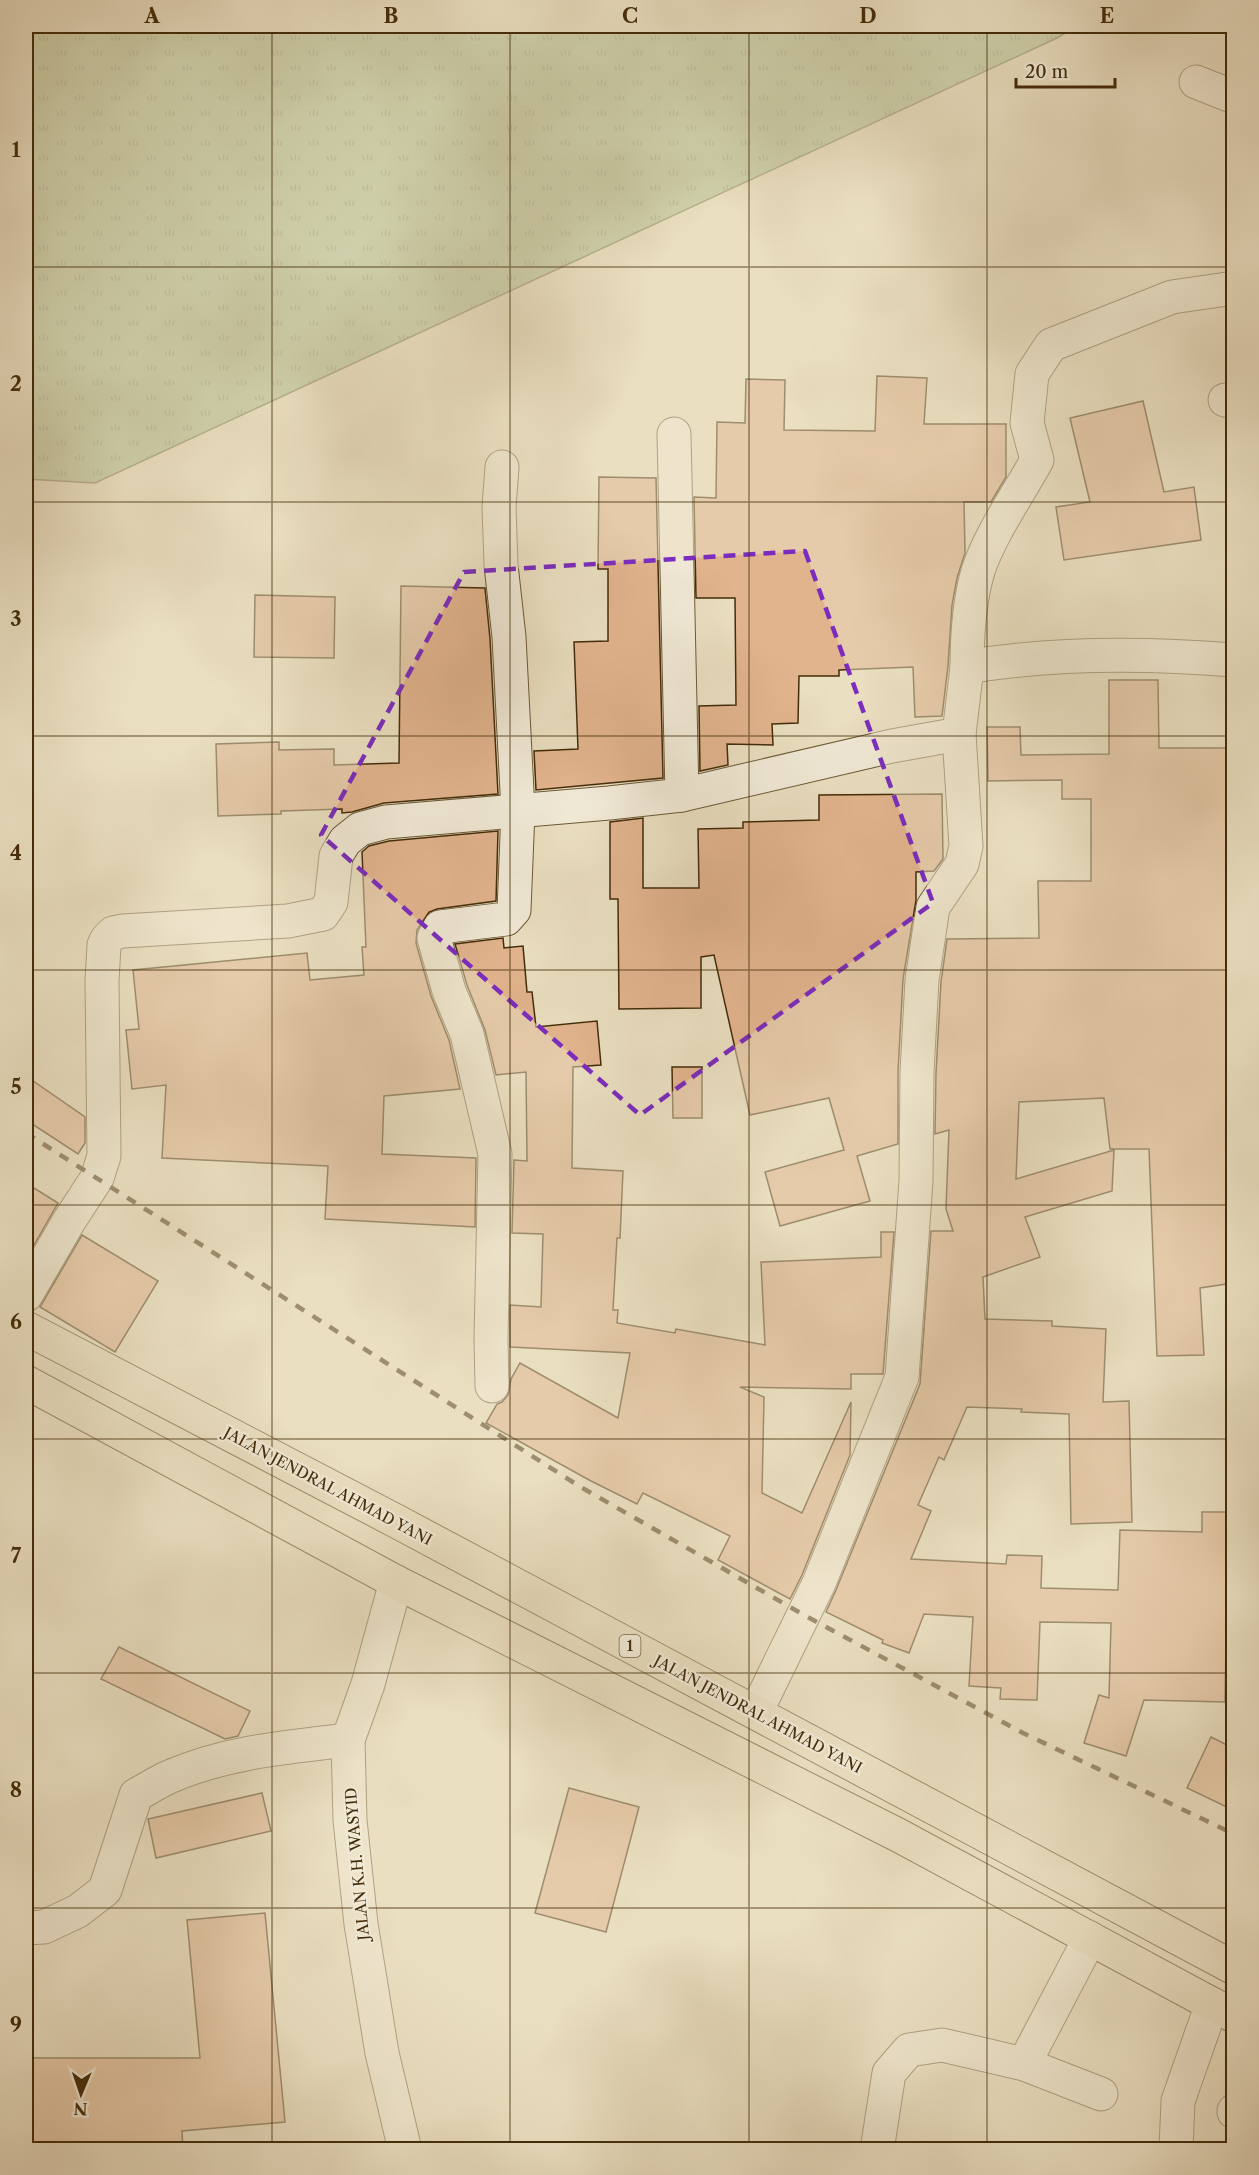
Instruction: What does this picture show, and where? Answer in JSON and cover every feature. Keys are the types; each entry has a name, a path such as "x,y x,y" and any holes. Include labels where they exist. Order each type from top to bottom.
{"highway":[{"name":"JALAN JENDRAL AHMAD YANI","path":"26,1328 756,1713 1233,1968"},
{"path":"26,1382 396,1582 898,1835 1223,2010"}],"street":[{"path":"1196,82 1233,97"},
{"path":"756,1713 819,1583 902,1377 916,1181 918,1023 925,958 933,907 962,864 966,846 958,734 968,667 968,626 971,602 978,571 988,547 1037,460 1027,423 1032,374 1050,345 1172,297 1233,288"},
{"path":"674,434 682,795"},
{"path":"492,1386 495,1154 467,1034 448,991 434,938 440,927 506,919 514,910 518,811 508,637 501,565 499,507 502,467"},
{"path":"968,667 1002,662 1102,655 1233,660"},
{"path":"26,1295 97,1178 105,1156 102,981 104,945 113,933 288,921 323,914 331,902 336,856 345,841 360,829 386,822 682,795 892,746 958,734"},
{"name":"JALAN K.H. WASYID","path":"396,1582 368,1684 348,1740 350,1820 361,1924 382,2053 405,2150"},
{"path":"26,1928 44,1927 78,1911 105,1890 136,1795 168,1777 218,1760 278,1748 348,1740"},
{"path":"1024,2064 1090,1938"},
{"path":"1176,2150 1178,2101 1223,2010"},
{"path":"877,2150 889,2073 909,2050 942,2045 1024,2064 1101,2094"}],"highlighted area":[{"path":"805,551 933,903 640,1115 321,835 464,572"}],"green space":[{"path":"26,26 1077,26 1057,38 95,483 26,479"}],"building":[{"path":"877,376 927,378 924,424 1006,424 1006,477 991,502 964,502 965,553 952,605 942,716 915,717 913,667 839,670 839,676 799,676 798,723 772,724 773,745 727,744 728,765 700,771 699,706 736,705 735,598 696,598 694,497 716,498 717,422 745,423 746,379 785,380 784,430 875,431"},
{"path":"1143,401 1164,492 1194,487 1201,540 1064,560 1056,507 1090,502 1070,418"},
{"path":"599,477 656,478 663,778 536,790 534,751 578,749 574,642 608,641 608,569 598,569"},
{"path":"401,586 485,588 498,794 384,803 342,813 342,809 218,816 216,744 279,742 279,750 334,749 334,765 399,763"},
{"path":"255,595 335,597 334,658 254,657"},
{"path":"1109,680 1158,680 1159,748 1233,748 1233,961 1230,1045 1233,1045 1233,1283 1200,1288 1204,1355 1157,1356 1149,1149 1110,1149 1104,1098 1019,1102 1016,1179 1114,1150 1112,1191 1025,1217 1040,1257 983,1277 985,1319 1052,1321 1052,1326 1106,1329 1103,1402 1129,1401 1132,1522 1071,1524 1069,1414 967,1407 944,1460 939,1457 918,1505 931,1511 911,1559 1006,1564 1007,1555 1042,1556 1041,1588 1118,1590 1120,1530 1202,1532 1202,1512 1232,1512 1230,1582 1227,1582 1225,1702 1144,1700 1126,1756 1084,1743 1099,1695 1109,1698 1111,1623 1040,1622 1037,1700 1000,1699 1001,1688 969,1686 973,1617 924,1614 909,1653 882,1643 883,1640 826,1612 920,1384 931,1231 953,1231 946,1209 949,1130 935,1134 941,982 947,939 1039,938 1038,881 1091,881 1091,799 1062,799 1062,780 988,781 987,727 1020,727 1021,755 1109,754"},
{"path":"942,794 943,859 934,871 916,872 916,900 903,979 898,1072 898,1144 857,1156 870,1201 780,1226 765,1172 844,1150 829,1098 750,1115 714,955 701,957 701,1008 619,1009 618,899 610,899 610,822 643,818 643,888 699,888 698,829 743,828 743,822 819,820 819,795"},
{"path":"498,831 496,901 437,909 429,912 417,930 416,943 431,996 449,1040 460,1089 384,1096 382,1154 476,1158 475,1227 325,1219 328,1166 162,1158 166,1085 132,1089 126,1030 139,1029 133,970 307,953 310,980 364,975 362,947 366,947 362,852 369,846 389,841"},
{"path":"503,938 504,948 523,946 527,992 532,992 536,1027 597,1021 601,1065 573,1067 572,1168 623,1171 620,1238 617,1238 613,1310 618,1310 617,1323 675,1333 676,1329 765,1345 761,1262 881,1257 881,1232 894,1232 883,1374 851,1374 851,1389 740,1387 764,1397 762,1493 802,1513 851,1402 850,1455 802,1575 790,1599 718,1560 730,1536 643,1493 637,1504 486,1423 497,1404 508,1395 511,1379 520,1363 618,1418 630,1353 510,1347 510,1305 541,1307 543,1234 512,1233 514,1160 527,1161 526,1072 496,1075 485,1030 467,985 455,944"},
{"path":"672,1067 702,1067 702,1118 673,1118"},
{"path":"26,1076 85,1117 85,1143 78,1154 26,1120"},
{"path":"26,1183 58,1203 26,1259"},
{"path":"82,1235 158,1281 115,1352 40,1307"},
{"path":"119,1647 250,1711 238,1736 225,1739 101,1679"},
{"path":"1211,1737 1233,1748 1233,1810 1187,1788"},
{"path":"569,1788 639,1807 606,1932 535,1913"},
{"path":"262,1793 271,1831 156,1858 148,1819"},
{"path":"265,1913 285,2122 182,2131 183,2150 26,2150 26,2058 200,2058 187,1920"}],"railway":[{"path":"26,1133 579,1486 804,1615 1023,1733 1234,1834"}]}
